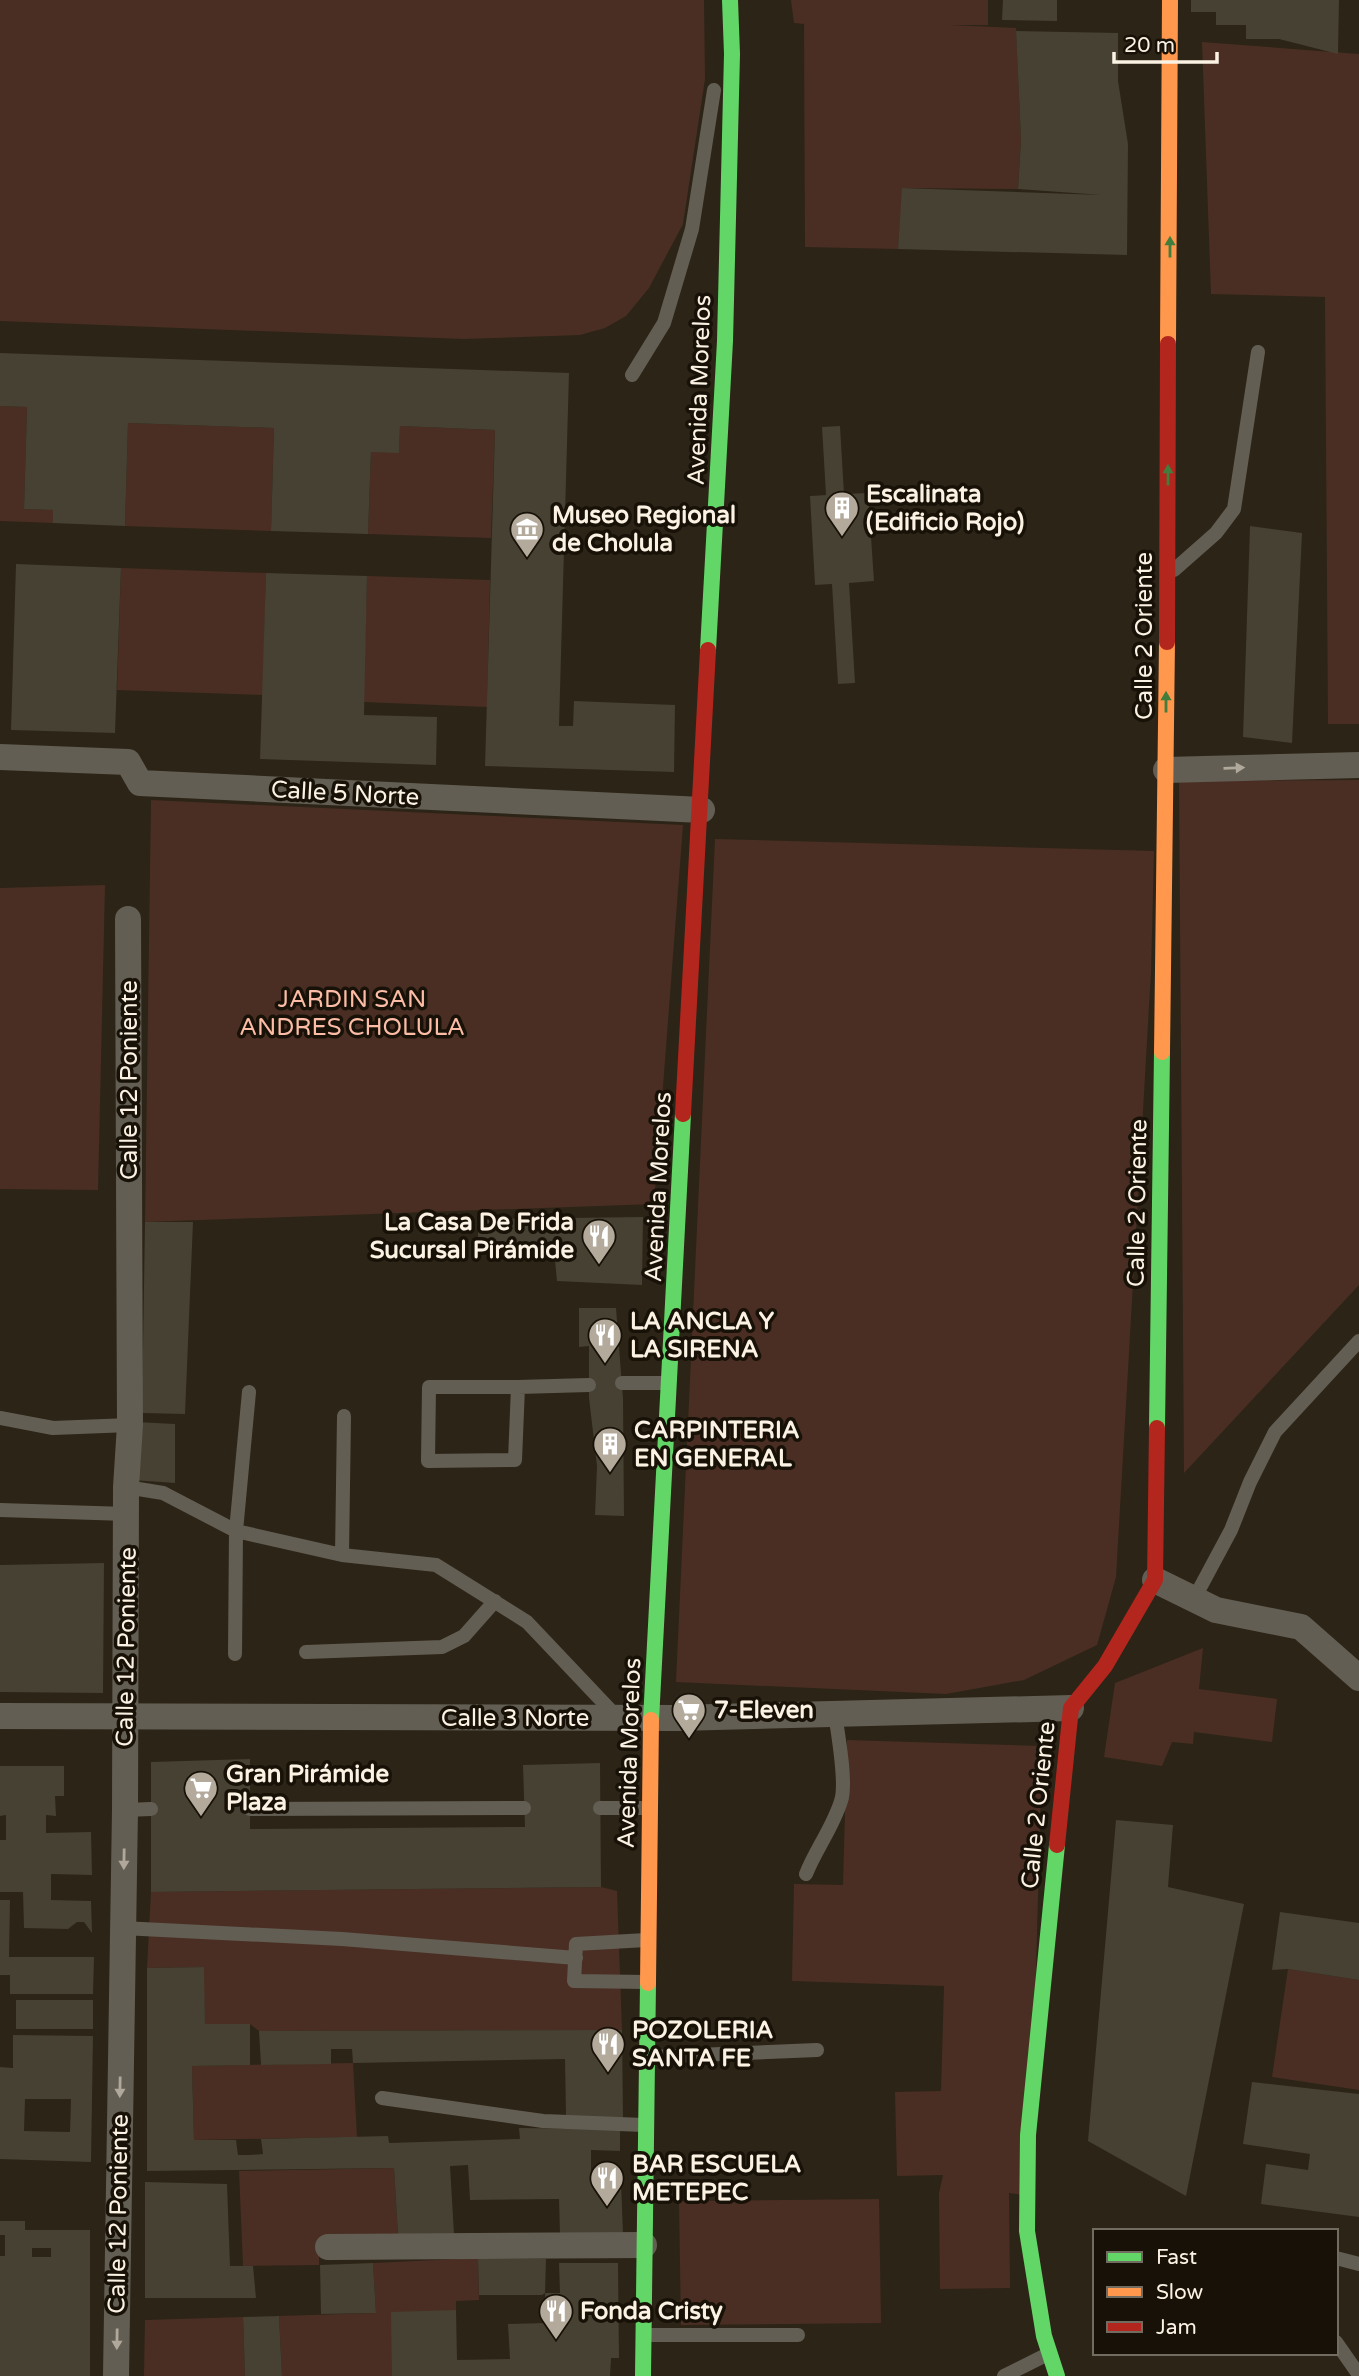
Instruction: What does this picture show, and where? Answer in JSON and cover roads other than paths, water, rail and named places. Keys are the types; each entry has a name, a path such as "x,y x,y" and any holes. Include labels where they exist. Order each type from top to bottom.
{"main road":[{"name":"Avenida Morelos","path":"643,2376 651,1718 702,810 725,341 732,54 729,0"},
{"name":"Calle 2 Oriente","path":"1057,2376 1044,2336 1027,2231 1028,2135 1071,1708 1105,1666 1155,1580 1166,770 1170,0"}],"street":[{"name":"Calle 5 Norte","path":"0,757 128,762 140,783 702,810"},
{"path":"1166,770 1359,765"},
{"name":"Calle 12 Poniente","path":"116,2376 130,1425 128,919"},
{"path":"1155,1580 1216,1610 1301,1627 1359,1678"},
{"name":"Calle 3 Norte","path":"0,1716 651,1718 1071,1708"},
{"path":"328,2247 644,2245"}],"lane":[{"path":"632,375 664,323 692,229 729,0"},
{"path":"1167,576 1216,533 1234,509 1258,352"},
{"path":"1194,1599 1231,1530 1250,1482 1275,1432 1359,1341"},
{"path":"622,1383 670,1383"},
{"path":"518,1387 515,1460 428,1461 429,1387 589,1385"},
{"path":"235,1654 236,1531 249,1392"},
{"path":"342,1555 344,1416"},
{"path":"0,1418 53,1428 130,1425"},
{"path":"127,1487 163,1493 236,1531 342,1555 436,1565 527,1622 618,1718"},
{"path":"0,1510 127,1514"},
{"path":"306,1652 442,1647 464,1636 495,1601"},
{"path":"806,1874 842,1798 835,1714"},
{"path":"250,1809 524,1808"},
{"path":"600,1808 650,1808"},
{"path":"125,1810 151,1809"},
{"path":"122,1928 342,1939 576,1958"},
{"path":"648,1940 576,1944 575,1982 648,1982"},
{"path":"647,2057 817,2050"},
{"path":"382,2098 543,2121 645,2125"},
{"path":"1338,2259 1359,2264"},
{"path":"644,2335 797,2335"},
{"path":"1338,2345 1359,2375"},
{"path":"1004,2376 1050,2353"}],"place":[{"name":"Escalinata (Edificio Rojo)","path":"842,538"},
{"name":"Museo Regional de Cholula","path":"527,559"},
{"name":"La Casa De Frida Sucursal Pirámide","path":"599,1266"},
{"name":"LA ANCLA Y LA SIRENA","path":"605,1365"},
{"name":"CARPINTERIA EN GENERAL","path":"610,1474"},
{"name":"7-Eleven","path":"689,1740"},
{"name":"Gran Pirámide Plaza","path":"201,1818"},
{"name":"POZOLERIA SANTA FE","path":"608,2074"},
{"name":"BAR ESCUELA METEPEC","path":"607,2208"},
{"name":"Fonda Cristy","path":"556,2341"}],"park label":[{"name":"JARDIN SAN ANDRES CHOLULA","path":"352,1013"}]}
